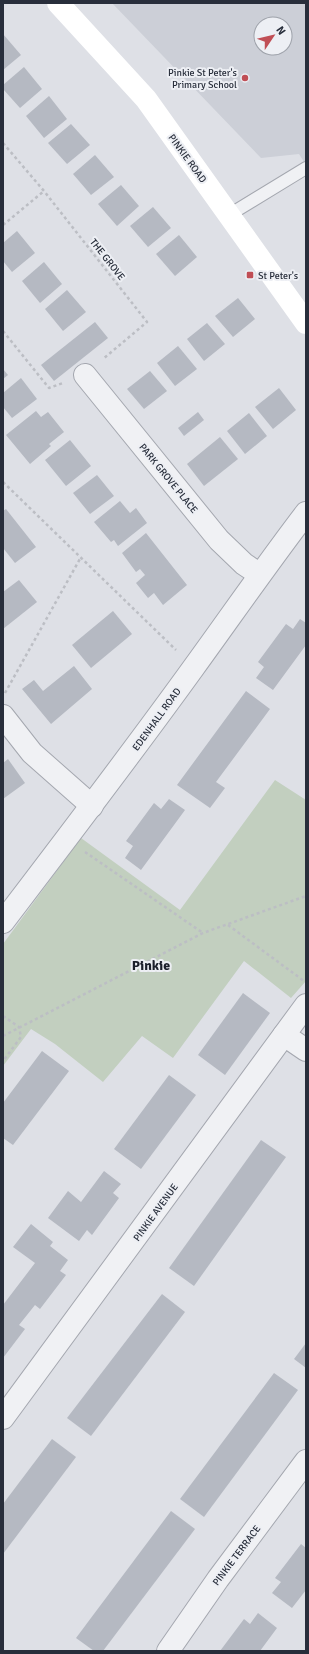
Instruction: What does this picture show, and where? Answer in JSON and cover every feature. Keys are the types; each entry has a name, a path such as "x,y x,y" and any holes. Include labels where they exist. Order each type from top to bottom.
{"main road":[{"name":"PINKIE ROAD","path":"58,3 146,99 306,323"}],"street":[{"name":"PARK GROVE PLACE","path":"85,375 219,540 244,564 259,574"},
{"name":"EDENHALL ROAD","path":"3,922 92,806 194,667 259,574 306,513"},
{"path":"3,716 32,753 92,806"},
{"name":"PINKIE AVENUE","path":"3,1418 306,1005"},
{"path":"284,1035 306,1050"},
{"name":"PINKIE TERRACE","path":"168,1651 218,1578 306,1462"}],"lane":[{"path":"229,215 306,168"}],"path":[{"name":"THE GROVE","path":"3,143 44,191 147,322 85,375"},
{"path":"3,225 44,191"},
{"path":"3,331 49,388 85,375"},
{"path":"3,482 194,667"},
{"path":"3,697 81,557"},
{"path":"74,830 89,840 82,850 204,933"},
{"path":"3,1036 204,933 306,896"},
{"path":"228,924 306,982"},
{"path":"3,1016 19,1028 21,1037 3,1061"}],"shaded area":[{"name":"Pinkie St Peter's Primary School","path":"112,3 306,3 306,165 299,154 261,158"}],"green space":[{"path":"275,780 306,800 306,981 291,998 244,961 173,1058 142,1036 103,1082 55,1044 31,1029 3,1066 3,944 81,838 180,910"}],"building":[{"path":"3,34 21,55 3,70"},
{"path":"24,67 42,89 20,108 3,89 3,85"},
{"path":"49,96 67,119 44,138 26,116"},
{"path":"71,124 90,145 67,164 48,143"},
{"path":"95,155 114,177 91,195 73,174"},
{"path":"121,185 139,206 117,226 98,204"},
{"path":"153,207 171,228 148,247 130,226"},
{"path":"17,231 35,253 12,272 3,261 3,243"},
{"path":"179,235 197,257 175,276 156,254"},
{"path":"44,262 62,284 40,303 22,281"},
{"path":"67,290 86,312 63,331 45,309"},
{"path":"238,298 255,319 233,337 215,316"},
{"path":"95,322 108,338 54,381 41,365"},
{"path":"207,323 225,344 204,361 187,339"},
{"path":"178,346 197,369 175,386 157,363"},
{"path":"3,369 8,375 3,379"},
{"path":"150,371 167,391 144,409 127,389"},
{"path":"21,378 37,399 12,418 3,407 3,393"},
{"path":"279,388 296,410 273,429 255,407"},
{"path":"36,411 41,417 48,412 64,432 49,444 51,446 30,464 6,435"},
{"path":"198,412 204,420 184,436 178,428"},
{"path":"249,413 267,436 245,454 227,431"},
{"path":"220,437 238,459 204,486 187,464"},
{"path":"70,440 91,466 66,486 45,460"},
{"path":"97,475 114,496 90,514 73,493"},
{"path":"120,501 130,513 136,508 147,523 118,546 114,540 111,542 94,522"},
{"path":"6,509 36,547 15,563 3,548 3,511"},
{"path":"146,533 187,585 163,605 154,593 148,598 136,583 145,575 140,569 136,572 122,553"},
{"path":"19,580 37,602 3,629 3,592"},
{"path":"113,611 132,634 91,668 72,645"},
{"path":"300,619 306,623 306,645 273,690 256,678 264,667 258,662 286,624 293,629"},
{"path":"74,666 92,689 51,724 22,689 34,680 43,691"},
{"path":"246,691 270,709 216,782 225,788 210,808 177,785"},
{"path":"8,759 25,783 3,799 3,763"},
{"path":"169,799 185,810 141,870 125,858 133,846 126,841 154,803 161,809"},
{"path":"243,993 270,1013 225,1075 198,1055"},
{"path":"42,1051 69,1071 13,1145 3,1138 3,1103"},
{"path":"169,1075 196,1095 141,1169 114,1149"},
{"path":"261,1140 286,1157 194,1286 169,1268"},
{"path":"104,1171 121,1184 113,1193 119,1198 92,1235 87,1230 79,1241 48,1218 68,1191 81,1202"},
{"path":"31,1224 53,1242 50,1246 68,1260 60,1271 66,1275 40,1309 35,1305 19,1325 25,1329 3,1358 3,1305 35,1263 13,1247"},
{"path":"162,1294 185,1312 91,1436 67,1418"},
{"path":"306,1343 306,1368 294,1359"},
{"path":"274,1373 298,1390 204,1517 180,1499"},
{"path":"52,1439 76,1457 3,1554 3,1504"},
{"path":"171,1511 195,1529 103,1651 94,1651 76,1638"},
{"path":"301,1544 306,1548 306,1590 292,1608 272,1593 281,1582 275,1578"},
{"path":"258,1613 277,1628 260,1651 220,1651 244,1619 250,1624"}],"place":[{"name":"Pinkie St Peter's Primary School","path":"245,78"},
{"name":"St Peter's","path":"250,275"}],"district":[{"name":"Pinkie","path":"151,965"}]}
